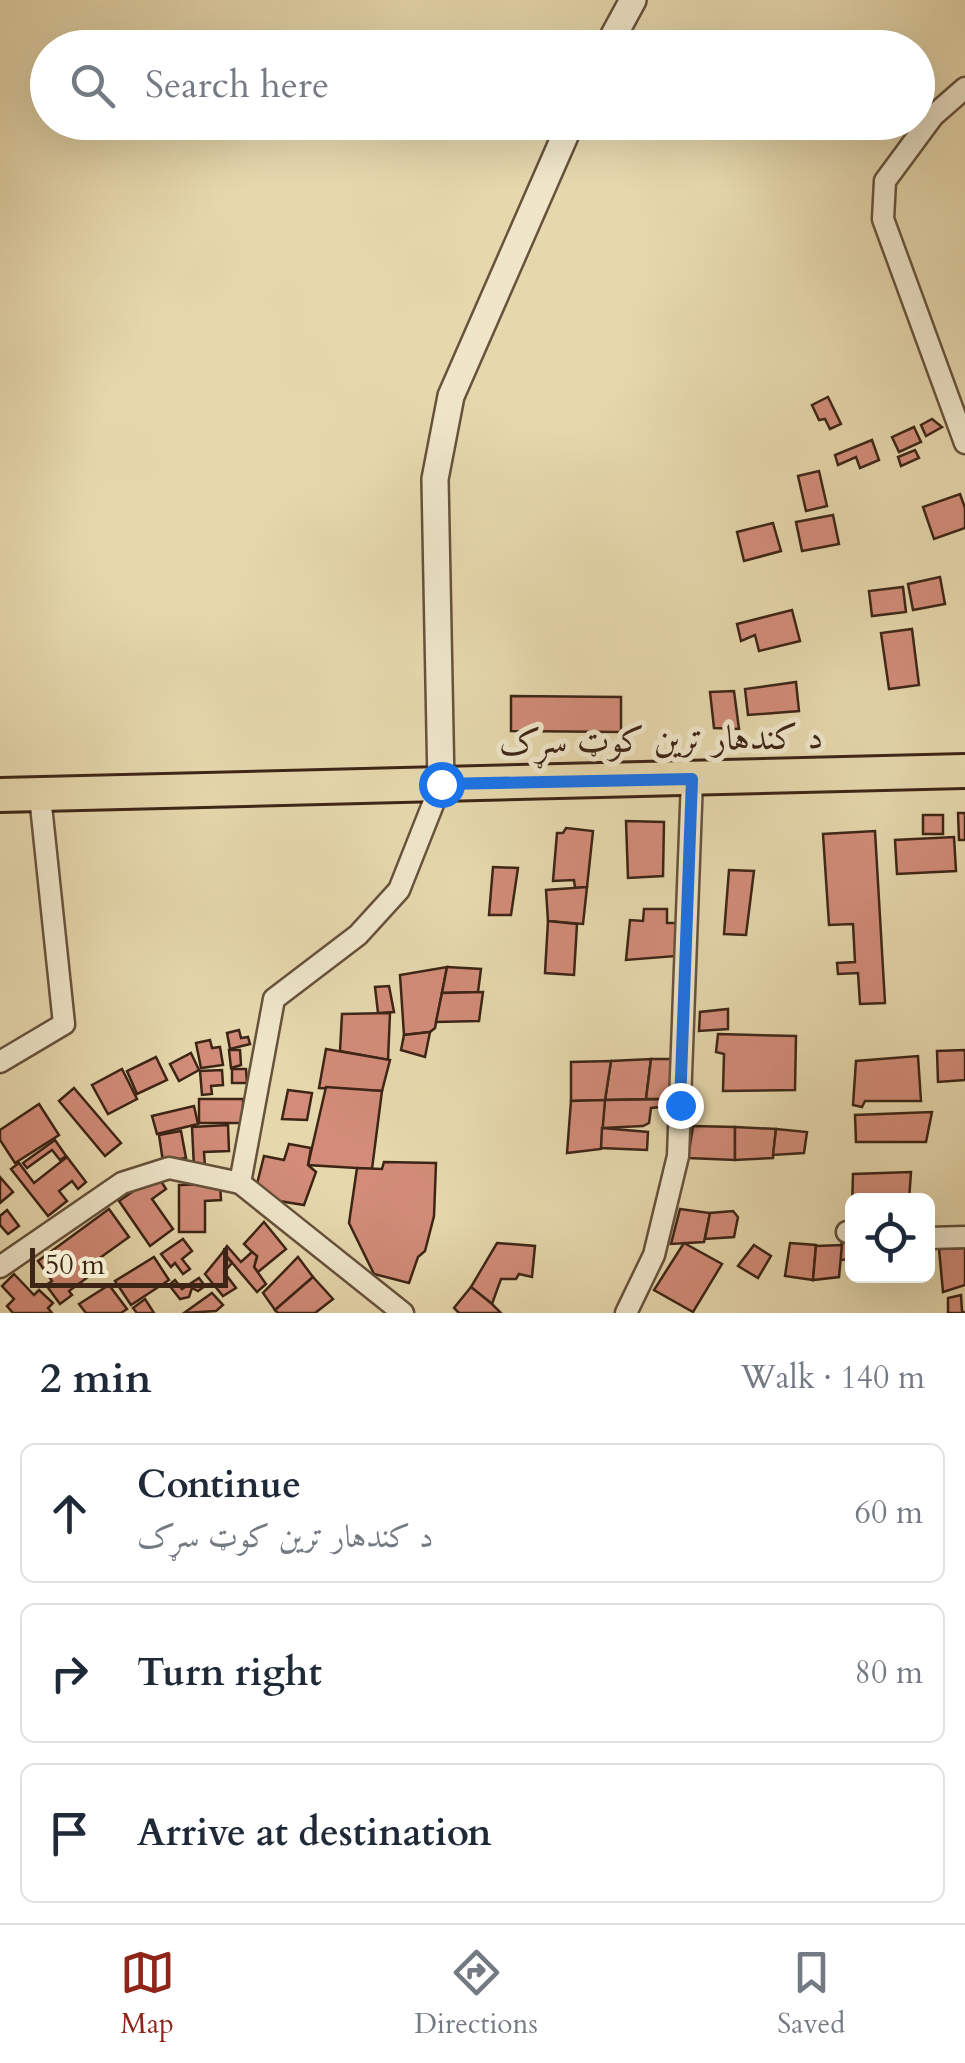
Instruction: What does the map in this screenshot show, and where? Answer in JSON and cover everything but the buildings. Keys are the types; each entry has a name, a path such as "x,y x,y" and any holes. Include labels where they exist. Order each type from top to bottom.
{"main road":[{"name":"د کندهار ترين کوټ سړک","path":"0,795 965,771"}],"street":[{"path":"617,30 633,0"},
{"path":"935,114 965,88"},
{"path":"240,1183 274,1000 358,936 398,890 441,784 435,479 451,396 563,140"},
{"path":"916,140 885,182 882,219 965,443"},
{"path":"626,1313 654,1255 678,1156 692,779"},
{"path":"0,1062 64,1024 40,796"},
{"path":"0,1267 122,1183 169,1168 240,1183 402,1313"},
{"path":"935,1238 965,1237"}],"route":[{"path":"441,784 692,779 680,1105"}]}
